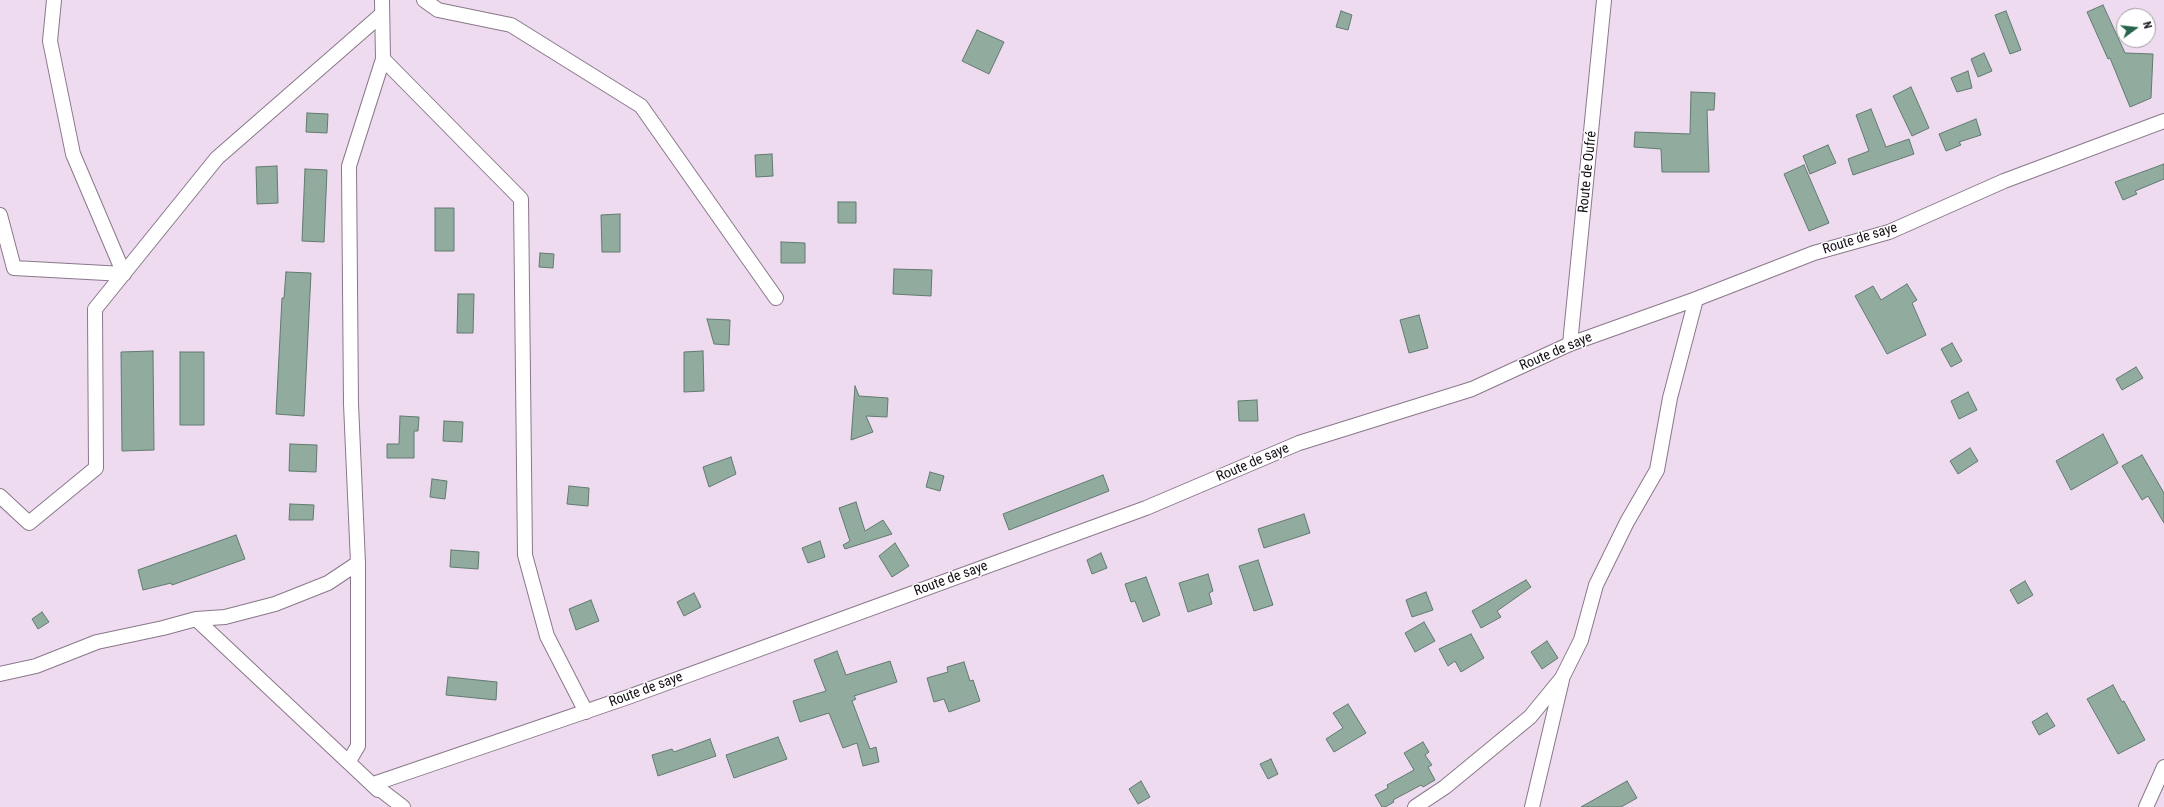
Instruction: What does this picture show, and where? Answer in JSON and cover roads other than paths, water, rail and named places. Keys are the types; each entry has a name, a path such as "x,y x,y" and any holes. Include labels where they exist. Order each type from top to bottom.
{"street":[{"path":"54,0 50,41 73,154 124,274"},
{"path":"424,0 438,10 511,25 641,106 776,298"},
{"name":"Route de Oufré","path":"1570,344 1604,0"},
{"path":"0,496 29,523 96,468 96,309 217,158 382,7"},
{"path":"349,761 358,746 358,563 351,404 349,166 383,59 382,7"},
{"path":"383,59 520,199 525,555 547,636 586,712"},
{"name":"Route de saye","path":"373,784 586,712 1146,508 1299,443 1472,389 1570,344 1696,299 1814,253 1889,232 2004,181 2164,121"},
{"path":"0,215 14,268 124,274"},
{"path":"1415,807 1445,787 1530,717 1562,678 1581,640 1596,585 1626,522 1657,470 1670,398 1696,299"},
{"path":"0,674 36,666 97,642 163,628 196,619 226,617 275,604 328,583 358,563"},
{"path":"196,619 349,761 373,784 393,807"},
{"path":"1532,807 1562,678"},
{"path":"2146,807 2164,767"},
{"path":"373,784 403,807"}]}
